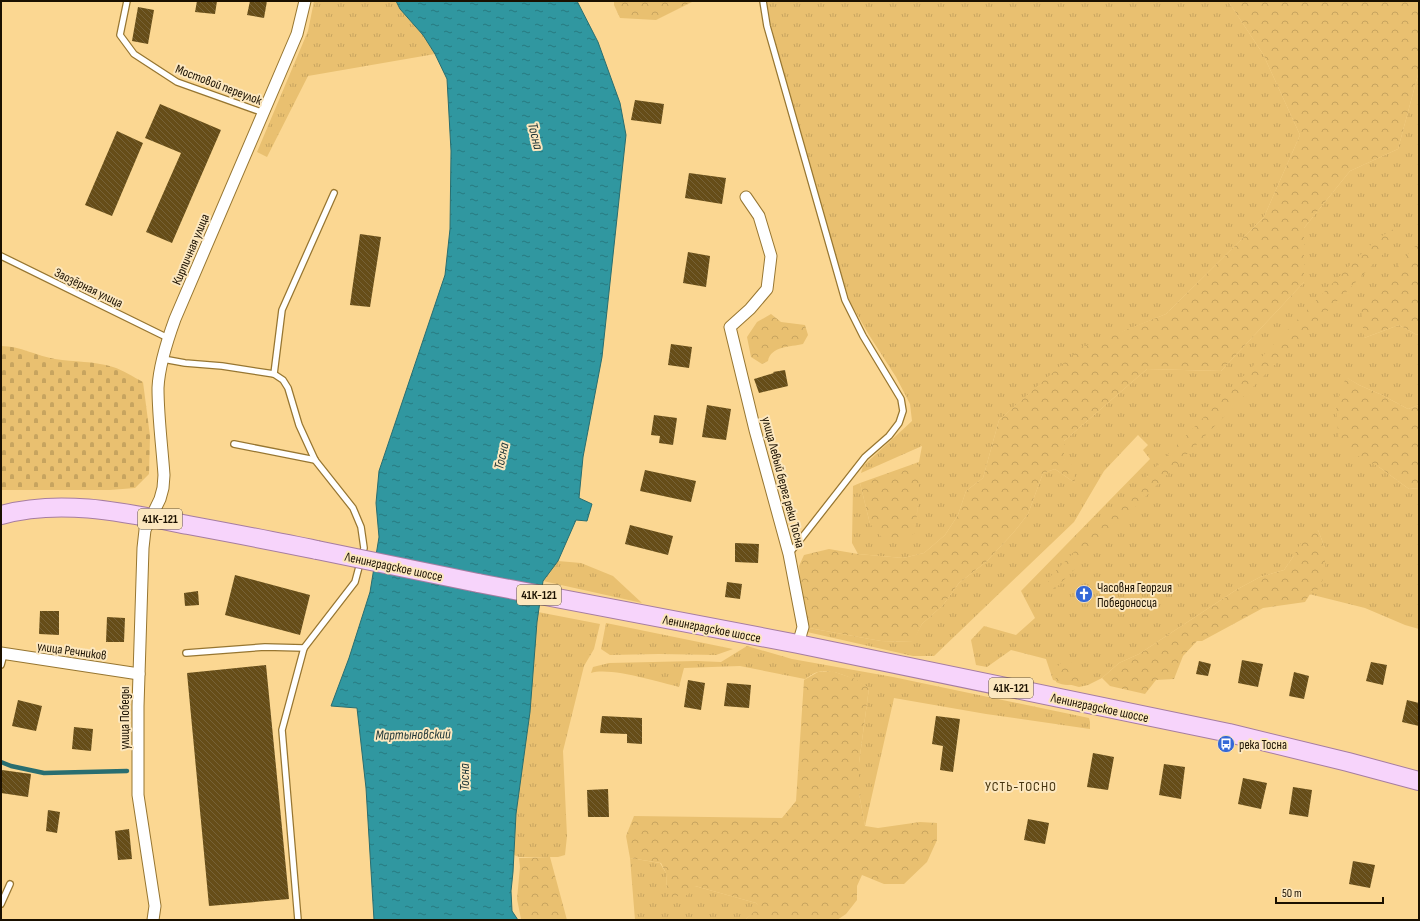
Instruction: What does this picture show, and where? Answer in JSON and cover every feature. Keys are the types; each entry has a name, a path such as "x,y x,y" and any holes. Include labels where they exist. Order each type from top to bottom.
{"main road":[{"name":"Ленинградское шоссе","path":"1,515 44,508 94,508 152,518 600,607 798,644 1229,733 1419,781"}],"street":[{"name":"Кирпичная улица","path":"152,518 163,488 164,475 158,388 168,338 297,34 305,1"},
{"name":"улица Левый берег реки Тосна","path":"746,197 759,216 771,256 768,282 767,289 750,309 730,327 755,430 789,554 803,627 798,644"},
{"name":"улица Победы","path":"152,518 145,530 143,548 138,706 138,795 155,906 153,920"},
{"name":"улица Речников","path":"2,657 139,674"}],"lane":[{"name":"Мостовой переулок","path":"127,1 120,35 134,54 177,82 264,113"},
{"path":"762,1 767,26 845,300 863,336 901,399 903,411 899,423 889,436 865,457 789,554"},
{"path":"274,374 282,310 334,193"},
{"name":"Заозёрная улица","path":"1,256 168,338"},
{"path":"163,359 274,374 283,380 288,388 299,425 315,460 353,508 361,527 364,548 355,582 304,648 282,730 298,920"},
{"path":"234,444 315,460"},
{"path":"186,653 265,646 304,648"},
{"path":"1,904 10,884"}],"green space":[{"path":"314,1 396,1 400,9 423,35 435,54 308,76 267,157 257,152 308,31"},
{"path":"614,1 694,1 656,20 620,18 614,5"},
{"path":"767,1 1228,1 1263,54 1300,135 1264,217 1166,314 1082,348 999,420 983,478 966,491 958,515 945,535 924,553 903,558 858,554 852,543 853,486 860,483 870,524 917,514 919,462 922,446 861,473 863,466 912,421 910,404 896,377 850,302 794,121 771,25"},
{"path":"1228,1 1419,1 1419,71 1398,149 1350,171 1304,228 1304,282 1221,371 1147,369 1064,441 1064,459 1074,467 1075,483 1055,469 1043,473 1028,514 1014,532 986,562 959,583 943,605 922,624 913,642 881,641 809,628 805,618 802,602 799,566 804,555 829,549 858,554 903,558 924,553 945,535 958,515 966,491 983,478 999,420 1082,347 1166,314 1264,217 1300,135 1263,54"},
{"path":"1419,71 1419,245 1416,245 1364,338 1399,325 1417,335 1419,334 1419,405 1408,409 1347,378 1379,467 1409,489 1419,488 1419,629 1405,625 1365,608 1309,594 1312,591 1325,548 1318,530 1293,557 1284,570 1260,577 1236,590 1139,654 1119,663 1102,678 1088,685 1079,687 1053,680 1046,659 1011,650 987,667 976,665 971,640 984,626 1016,635 1035,618 1021,591 1150,459 1143,450 1148,445 1138,435 1104,471 1074,522 934,656 913,656 807,632 809,628 881,641 912,642 922,624 943,605 959,583 986,562 1014,532 1028,514 1043,473 1055,469 1075,483 1064,459 1064,441 1147,369 1221,371 1304,282 1304,228 1350,171 1398,149"},
{"path":"1394,229 1399,238 1055,589 1048,586 1048,579 1354,261 1378,238"},
{"path":"1416,245 1419,245 1419,334 1417,335 1399,325 1364,338 1361,308"},
{"path":"771,314 781,322 805,325 808,335 803,344 777,350 773,352 768,361 762,364 751,357 747,337 757,322"},
{"path":"1,346 22,349 55,359 106,365 120,370 143,382 150,436 149,474 135,488 110,490 1,490"},
{"path":"1346,377 1408,409 1419,405 1419,488 1409,489 1379,467 1339,446 1336,405"},
{"path":"919,462 919,492 915,533 903,540 885,541 870,524 860,483"},
{"path":"1318,530 1325,548 1325,574 1319,589 1312,591 1305,602 1263,608 1202,641 1197,641 1183,656 1174,679 1156,680 1145,694 1110,686 1102,678 1119,663 1139,654 1236,590 1260,577 1284,570 1306,534"},
{"path":"558,561 581,563 613,576 642,603 543,581"},
{"path":"538,612 600,624 594,649 584,666 563,751 567,836 565,855 558,857 519,857 514,855 516,814 530,712 534,644"},
{"path":"606,623 733,649 716,655 610,655 601,649"},
{"path":"747,646 792,659 893,677 1089,718 1090,729 986,714 894,698 865,826 859,793 859,763 869,688 858,681 830,671 816,673 804,680 805,679 740,666 684,668 679,687 622,673 591,673 593,667 609,663 696,661 721,662"},
{"path":"1069,661 1078,668 1080,681 1068,685 1056,682 1055,669 1062,662"},
{"path":"832,671 855,679 869,688 859,763 859,793 865,826 878,828 920,822 937,823 937,840 927,862 904,884 884,884 862,875 857,886 857,900 846,914 837,920 745,920 759,907 756,903 695,886 688,895 672,897 667,890 666,873 661,863 630,858 626,836 634,816 782,818 796,801 804,680 818,672"},
{"path":"550,857 567,920 523,920 521,919 517,899 520,867 519,858"},
{"path":"630,858 660,863 666,873 667,890 695,886 756,903 760,907 745,920 635,920"}],"water":[{"name":"Тосна","path":"396,1 577,1 598,42 620,103 626,135 602,357 583,457 579,498 592,504 587,521 576,520 558,561 543,581 537,622 530,712 516,814 511,891 512,911 518,920 374,920 366,788 357,708 331,706 349,658 370,592 379,537 376,503 379,471 445,275 450,229 451,151 447,79 435,54 423,35 400,9"}],"building":[{"path":"197,1 217,1 215,14 195,12"},
{"path":"250,1 267,1 264,18 247,15"},
{"path":"138,7 154,10 148,44 132,41"},
{"path":"635,100 664,104 661,124 631,120"},
{"path":"160,104 221,130 172,243 146,232 181,153 145,138"},
{"path":"117,131 143,143 112,216 85,205"},
{"path":"689,173 726,178 722,204 685,198"},
{"path":"360,234 381,237 370,307 350,305"},
{"path":"688,252 710,256 706,287 683,283"},
{"path":"671,344 692,347 689,368 668,365"},
{"path":"785,370 788,386 759,393 754,379 774,373 773,372"},
{"path":"707,405 731,409 726,440 702,437"},
{"path":"654,415 677,418 673,445 659,443 660,436 651,435"},
{"path":"645,470 696,481 691,502 640,491"},
{"path":"630,525 673,536 668,555 625,544"},
{"path":"735,543 759,544 758,563 735,562"},
{"path":"235,575 310,595 300,635 225,615"},
{"path":"727,582 742,584 740,599 725,597"},
{"path":"198,591 199,605 185,606 184,593"},
{"path":"40,611 59,611 59,635 39,634"},
{"path":"107,617 125,618 124,642 106,642"},
{"path":"1242,660 1263,664 1258,687 1238,683"},
{"path":"1199,661 1211,664 1208,676 1196,674"},
{"path":"1371,662 1387,665 1383,685 1366,681"},
{"path":"266,665 289,899 209,906 187,673"},
{"path":"1294,672 1309,676 1304,699 1289,696"},
{"path":"688,680 705,683 701,710 684,707"},
{"path":"727,683 751,685 749,708 724,706"},
{"path":"18,700 42,706 36,731 12,726"},
{"path":"1407,700 1419,703 1419,726 1402,722"},
{"path":"602,716 642,718 642,744 627,743 627,734 600,733"},
{"path":"936,716 960,719 953,772 940,770 943,746 932,744"},
{"path":"74,727 93,729 91,751 72,749"},
{"path":"1093,753 1114,757 1108,790 1087,787"},
{"path":"1164,764 1185,767 1181,799 1159,795"},
{"path":"2,770 31,774 28,797 1,793"},
{"path":"1243,778 1267,783 1261,809 1238,804"},
{"path":"1293,787 1312,790 1308,817 1289,814"},
{"path":"608,789 609,817 588,817 587,790"},
{"path":"48,810 60,812 57,833 46,831"},
{"path":"1028,819 1049,823 1045,844 1024,840"},
{"path":"129,829 132,859 118,860 115,831"},
{"path":"1353,861 1375,865 1370,888 1349,884"}],"waterway":[{"name":"Мартыновский","path":"1,762 11,766 44,773 127,771"}],"place":[{"name":"Часовня Георгия Победоносца","path":"1084,594"},
{"name":"река Тосна","path":"1226,744"}],"district":[{"name":"УСТЬ-ТОСНО","path":"1021,786"}]}
